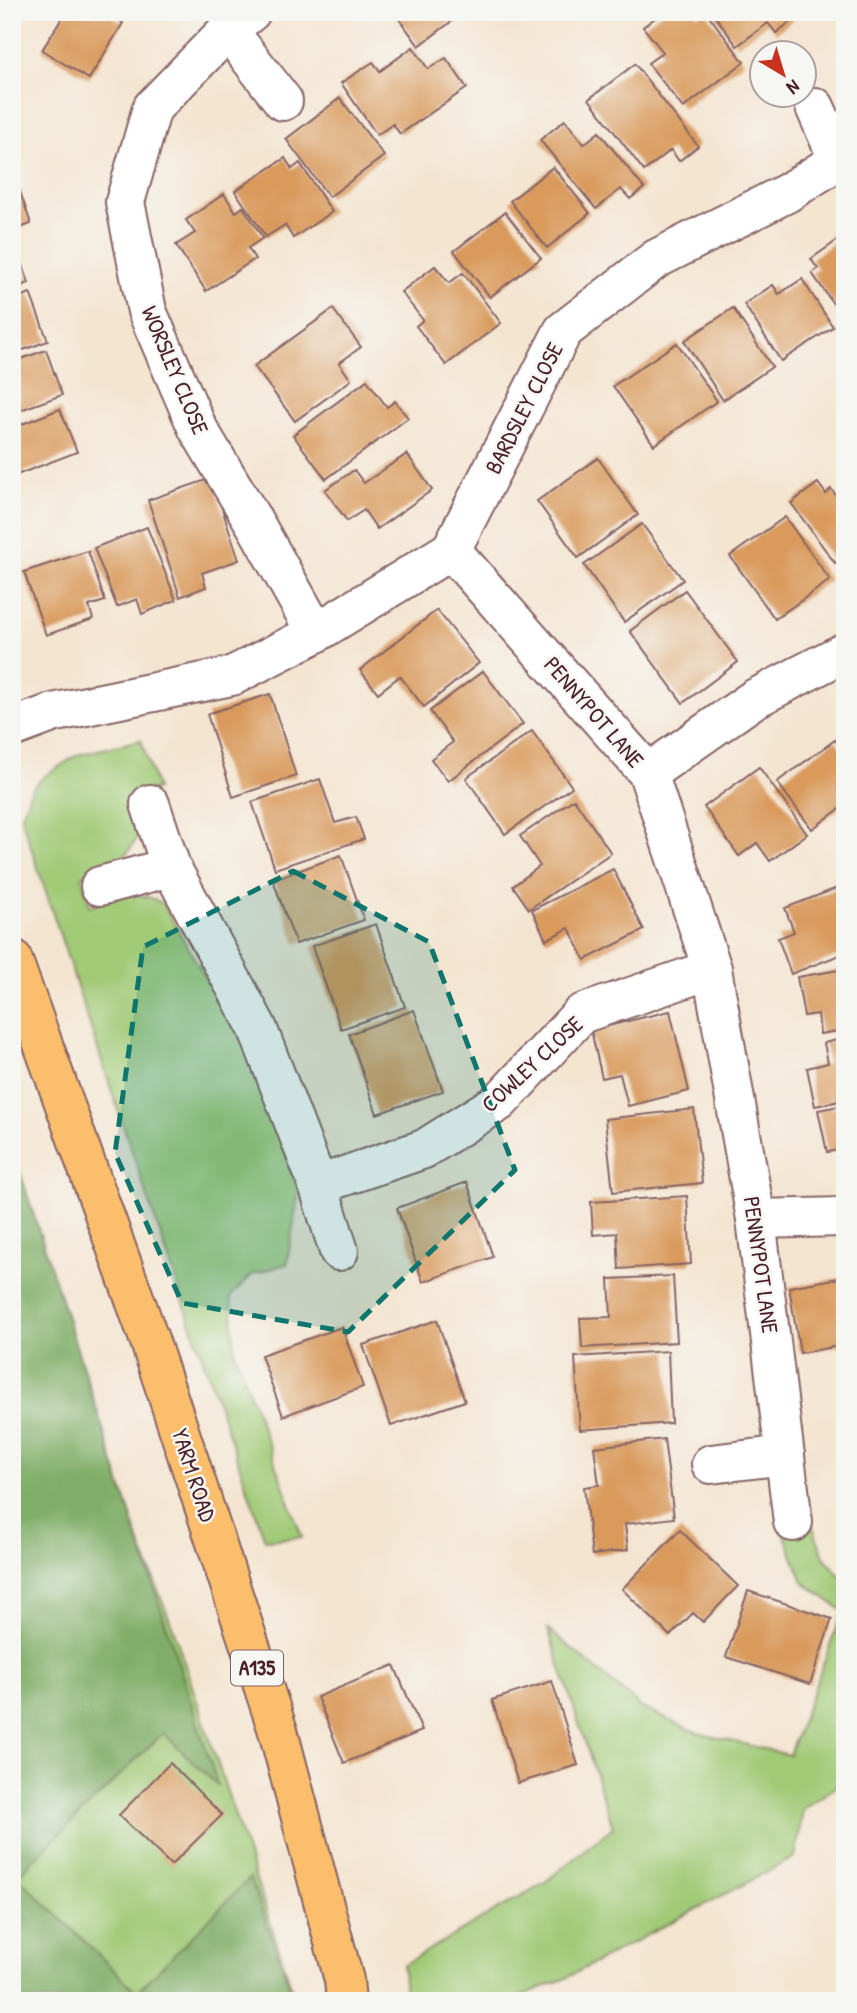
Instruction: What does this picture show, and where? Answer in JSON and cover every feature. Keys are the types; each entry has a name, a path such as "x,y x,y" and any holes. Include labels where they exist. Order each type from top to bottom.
{"main road":[{"name":"YARM ROAD","path":"12,958 149,1339 274,1718 344,1980 346,2001"}],"street":[{"name":"WORSLEY CLOSE","path":"283,101 239,21 152,108 125,202 147,311 197,427 316,633"},
{"name":"BARDSLEY CLOSE","path":"452,550 563,331 656,259 787,193 842,159 816,108"},
{"path":"12,728 51,713 232,676 316,633 452,550"},
{"name":"PENNYPOT LANE","path":"452,550 648,773 712,969 756,1220 793,1522"},
{"path":"648,773 754,699 845,652"},
{"path":"150,804 172,867 257,1027 339,1251"},
{"path":"100,886 172,867"},
{"name":"COWLEY CLOSE","path":"317,1185 424,1149 499,1102 581,1014 712,969"},
{"path":"756,1220 845,1217"},
{"path":"711,1464 785,1455"}],"highlighted area":[{"path":"293,871 429,942 515,1170 348,1332 182,1303 115,1153 143,947"}],"green space":[{"path":"141,740 157,789 127,798 138,836 121,859 82,876 90,906 127,895 144,896 163,904 260,1072 299,1190 287,1264 253,1274 231,1296 235,1353 302,1537 265,1540 21,817 32,788 77,755"},
{"path":"12,1147 218,1786 163,1733 17,1876 137,1992 250,1878 295,2001 12,2001"},
{"path":"12,1206 41,1291 173,1628 296,2001 12,2001"},
{"path":"811,1522 824,1557 845,1582 845,1785 839,1785 803,1809 795,1857 564,1979 508,2001 405,2001 403,1965 545,1882 613,1827 548,1629 642,1708 698,1733 789,1755 843,1611 803,1582 780,1523"}],"building":[{"path":"66,12 105,12 123,23 89,79 42,50"},
{"path":"394,12 464,12 419,46"},
{"path":"663,12 695,12 698,16 706,12 744,62 683,108 648,63 663,52 643,27"},
{"path":"712,12 803,12 776,33 768,23 737,46"},
{"path":"413,47 428,69 446,58 467,88 400,134 393,124 377,135 341,83 373,62 380,71"},
{"path":"635,64 698,146 679,161 671,150 644,171 589,99"},
{"path":"340,98 384,156 329,197 286,139"},
{"path":"565,120 584,144 599,132 644,188 630,199 621,189 596,209 540,140"},
{"path":"285,158 292,169 300,163 332,212 293,238 285,225 266,237 235,191"},
{"path":"553,167 590,213 547,248 510,201"},
{"path":"15,177 31,224 12,231 12,178"},
{"path":"224,194 236,212 243,207 263,238 248,248 255,259 206,291 176,245 195,233 186,220"},
{"path":"505,212 541,258 490,297 454,251"},
{"path":"845,235 845,312 841,315 812,273 818,269 811,259"},
{"path":"12,239 29,283 12,289"},
{"path":"435,266 449,283 463,273 501,323 446,365 416,326 423,320 401,292"},
{"path":"802,279 833,327 781,361 744,304 773,285 779,294"},
{"path":"30,293 48,341 12,354 12,300"},
{"path":"733,308 772,367 723,400 684,341"},
{"path":"333,309 361,347 339,363 351,380 295,421 254,366"},
{"path":"677,343 717,401 654,445 613,386"},
{"path":"46,350 62,395 12,413 12,362"},
{"path":"367,380 387,407 395,401 408,418 326,479 293,435"},
{"path":"60,409 77,452 14,476 12,428"},
{"path":"407,454 432,490 377,529 364,510 347,521 325,490 354,470 364,483"},
{"path":"598,458 638,515 578,558 537,501"},
{"path":"212,478 239,560 202,573 206,587 180,597 148,500"},
{"path":"818,483 826,494 831,489 845,507 845,555 835,563 791,503"},
{"path":"785,517 830,580 775,619 730,556"},
{"path":"642,524 683,580 624,622 584,565"},
{"path":"147,527 176,600 142,614 137,599 117,607 94,548"},
{"path":"88,551 105,601 89,606 93,619 46,635 24,572"},
{"path":"685,590 738,662 683,703 630,631"},
{"path":"437,610 479,663 424,707 400,676 378,693 360,670"},
{"path":"483,671 523,724 448,781 431,759 453,742 430,711"},
{"path":"270,694 296,776 233,797 207,714"},
{"path":"532,731 572,787 505,834 466,778"},
{"path":"835,740 845,753 845,805 812,829 777,782"},
{"path":"759,767 807,834 770,861 757,843 739,856 704,807"},
{"path":"320,779 335,823 356,817 364,839 275,869 252,802"},
{"path":"574,799 611,853 529,909 513,886 540,866 520,836"},
{"path":"341,855 364,920 296,944 273,880"},
{"path":"613,869 644,930 585,960 569,928 546,940 532,910"},
{"path":"845,885 845,953 791,974 778,938 794,932 785,908"},
{"path":"376,924 405,1007 341,1029 312,946"},
{"path":"845,969 845,1030 820,1034 818,1014 804,1016 797,977"},
{"path":"414,1010 443,1091 377,1114 349,1034"},
{"path":"670,1011 689,1091 628,1106 620,1074 602,1078 591,1030"},
{"path":"845,1038 845,1100 815,1106 807,1068 828,1063 824,1043"},
{"path":"845,1105 843,1169 840,1150 827,1152 818,1110"},
{"path":"694,1109 702,1183 613,1192 605,1119"},
{"path":"467,1182 493,1257 423,1282 397,1208"},
{"path":"687,1196 691,1264 619,1269 617,1233 593,1235 591,1202"},
{"path":"673,1276 677,1342 582,1348 580,1318 611,1317 609,1279"},
{"path":"845,1277 845,1345 800,1353 789,1287"},
{"path":"437,1320 465,1401 391,1426 363,1345"},
{"path":"342,1327 363,1387 283,1416 261,1355"},
{"path":"668,1351 671,1423 580,1430 575,1357"},
{"path":"664,1439 674,1518 625,1524 628,1550 592,1555 584,1487 599,1485 594,1447"},
{"path":"680,1530 738,1586 703,1622 693,1613 670,1636 622,1589"},
{"path":"748,1591 832,1619 810,1684 726,1657"},
{"path":"394,1665 422,1731 344,1763 317,1697"},
{"path":"552,1681 578,1765 518,1783 492,1700"},
{"path":"170,1763 222,1815 171,1865 119,1815"}]}
